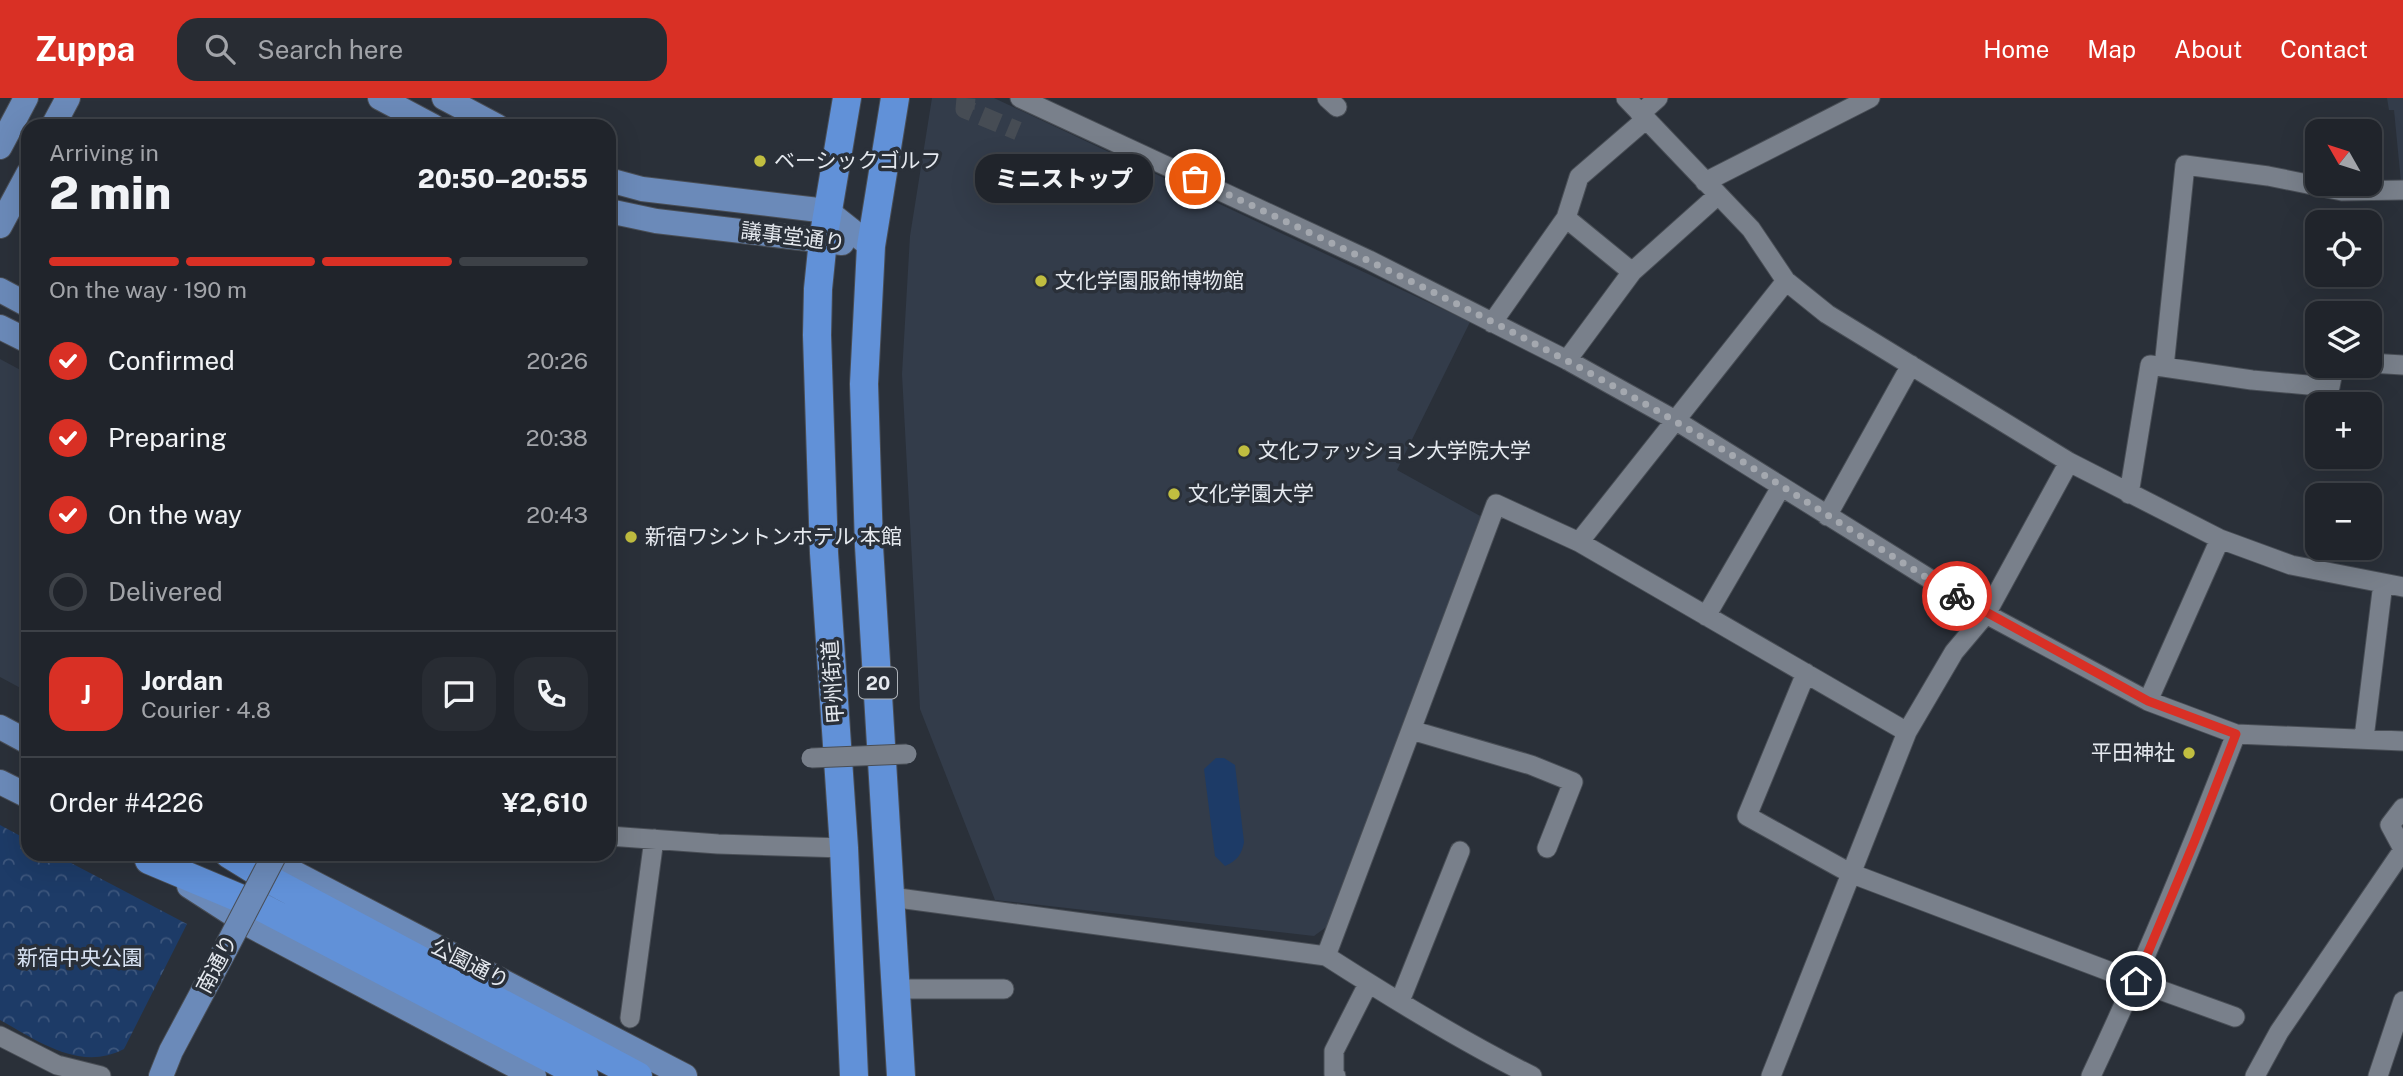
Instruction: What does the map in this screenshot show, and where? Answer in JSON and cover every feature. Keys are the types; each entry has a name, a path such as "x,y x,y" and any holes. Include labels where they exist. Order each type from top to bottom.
{"highway":[{"name":"20","path":"823,240 847,98"},
{"name":"20","path":"895,98 870,246 864,384 869,546 901,1076"},
{"name":"甲州街道","path":"823,240 818,289 818,393 824,553 844,848 851,1070"},
{"path":"156,861 268,895 638,1076"},
{"path":"236,861 268,895 584,1076"}],"main road":[{"path":"0,147 26,98"},
{"path":"57,119 68,98"},
{"path":"380,98 420,119"},
{"path":"444,98 484,119"},
{"name":"議事堂通り","path":"618,183 828,211 870,246"},
{"path":"0,226 21,187"},
{"name":"議事堂通り","path":"616,216 870,246"},
{"path":"2,291 21,301"},
{"path":"0,327 21,338"},
{"path":"0,727 21,738"},
{"path":"0,782 21,792"},
{"path":"149,861 251,926 534,1076"},
{"name":"公園通り","path":"269,861 685,1076"},
{"name":"南通り","path":"162,1076 172,1051 271,861"}],"street":[{"path":"1020,98 1369,260 1567,360 1675,420 1986,614 2148,701 2236,734 2403,741"},
{"path":"1626,98 1751,229 1786,281 1827,314 2069,462 2220,538 2291,565 2403,587"},
{"path":"1492,323 1566,218 1579,177 1643,117 1658,98"},
{"path":"1567,360 1632,272 1712,189 1870,98"},
{"path":"2164,367 2185,165 2268,176 2342,191 2403,190"},
{"path":"1566,218 1632,272"},
{"path":"1579,542 1786,281"},
{"path":"2382,364 2403,365"},
{"path":"1826,516 1911,365"},
{"path":"2129,494 2150,365 2252,380 2330,387 2332,378"},
{"path":"1770,1076 1908,732 1954,652 1986,614 2069,462"},
{"path":"1706,616 1781,487"},
{"path":"1326,956 1496,504 1579,542 1908,732"},
{"path":"2148,701 2220,538"},
{"path":"2364,738 2383,583"},
{"path":"1806,673 1747,816 1850,873 2235,1017"},
{"path":"1410,730 1531,765 1573,782 1547,848"},
{"path":"2091,1076 2136,981 2236,734"},
{"path":"811,758 907,754"},
{"path":"2255,1076 2279,1032 2403,850 2390,825 2403,808"},
{"path":"616,836 718,844 844,848"},
{"path":"630,1018 654,839"},
{"path":"1400,1002 1460,851"},
{"path":"891,897 1326,956 1499,1069 1532,1076"},
{"path":"1336,1076 1334,1051 1368,984"},
{"path":"896,989 1004,989"},
{"path":"2378,1076 2403,1002"},
{"path":"0,1036 57,1065 101,1076"}],"shaded area":[{"name":"文化学園大学","path":"932,98 994,98 1470,322 1397,470 1482,517 1333,922 1314,936 995,900 920,709 902,374 910,236"},
{"path":"2387,98 2403,98 2403,203 2394,110 2389,110"},
{"path":"0,359 21,370 21,688 0,677"}],"green space":[{"path":"1216,758 1224,758 1235,765 1244,842 1238,857 1225,866 1215,856 1204,769"},
{"name":"新宿中央公園","path":"0,825 21,836 21,861 67,861 187,924 124,1049 108,1055 75,1055 44,1044 0,1020"}],"tunnel":[{"path":"966,98 965,109 1018,131"}],"way so far":[{"path":"1195,179 1369,260 1567,360 1675,420 1957,596"}],"place":[{"name":"ベーシックゴルフ","path":"760,161"},
{"name":"ミニストップ","path":"1195,179"},
{"name":"文化学園服飾博物館","path":"1041,281"},
{"name":"文化ファッション大学院大学","path":"1244,451"},
{"name":"文化学園大学","path":"1174,494"},
{"name":"新宿ワシントンホテル 本館","path":"631,537"},
{"name":"平田神社","path":"2189,753"}],"route":[{"path":"1957,596 2148,701 2236,734 2136,981"}]}
